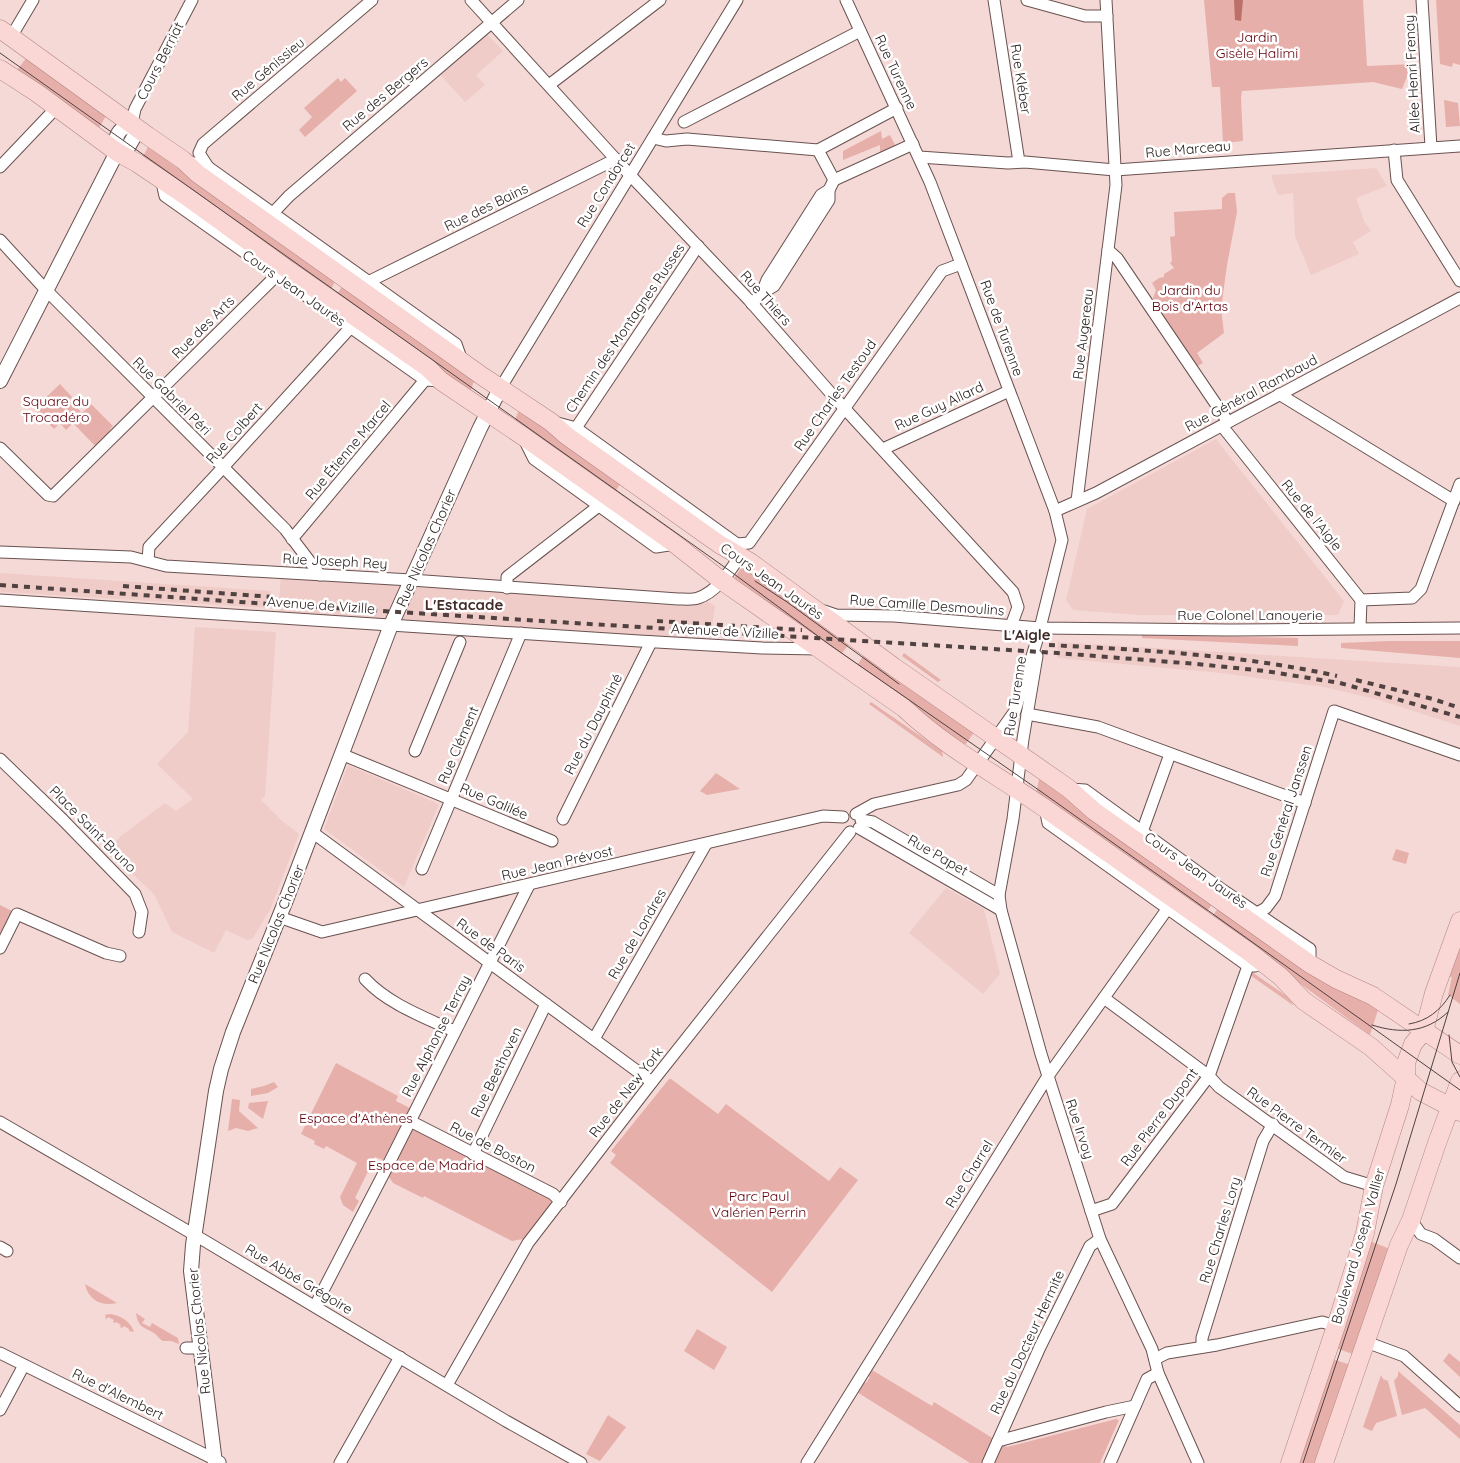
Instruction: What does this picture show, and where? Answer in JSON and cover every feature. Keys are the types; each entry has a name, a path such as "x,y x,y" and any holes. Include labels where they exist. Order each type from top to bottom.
{"main road":[{"name":"Cours Jean Jaurès","path":"6,33 183,160 198,174 482,376 551,422 566,436 719,544 738,550 812,608 1068,788 1094,811 1310,964 1372,996 1460,1055"},
{"name":"Cours Jean Jaurès","path":"0,69 57,107 117,152 161,178 426,367 433,381 524,437 675,544 722,581 904,708 917,721 1045,808 1256,965 1280,976 1304,1001 1371,1047 1420,1091 1455,1109"},
{"name":"Boulevard Joseph Vallier","path":"1290,1463 1365,1233 1374,1186 1400,1105 1406,1077 1406,1062 1413,1044 1424,1031 1438,981 1460,921"},
{"path":"1324,1463 1399,1245 1411,1220 1455,1109 1460,1081"}],"street":[{"path":"6,33 33,0"},
{"name":"Cours Berriat","path":"0,381 117,152 115,141 117,136 122,128 132,123 136,109 192,0"},
{"name":"Rue Génissieu","path":"208,167 200,153 203,144 372,0"},
{"name":"Rue Thiers","path":"471,0 630,175 752,304 1013,592 1018,607 1011,626"},
{"name":"Rue des Bergers","path":"273,213 289,196 518,0"},
{"path":"549,85 660,0"},
{"name":"Rue Condorcet","path":"501,387 738,0"},
{"name":"Rue Turenne","path":"846,0 919,157"},
{"name":"Rue Kléber","path":"994,0 1019,162"},
{"path":"1028,0 1085,16 1107,16"},
{"name":"Rue Augereau","path":"1077,501 1116,188 1106,0"},
{"name":"Allée Henri Frenay","path":"1422,0 1431,147"},
{"path":"667,116 684,122 860,31"},
{"path":"0,167 57,107"},
{"path":"653,138 666,141 688,139 818,150 897,108"},
{"path":"684,122 688,139"},
{"path":"752,304 762,293 767,280 821,195 831,185 914,144"},
{"name":"Rue Marceau","path":"919,157 1019,162 1115,170 1460,146"},
{"path":"818,150 831,185"},
{"path":"1394,150 1397,180 1460,282"},
{"name":"Rue de Turenne","path":"919,157 1055,511"},
{"name":"Rue des Bains","path":"370,281 616,159"},
{"name":"Cours Jean Jaurès","path":"183,160 208,167 370,281 456,344 462,361"},
{"name":"Cours Jean Jaurès","path":"161,178 165,196 276,276 433,381"},
{"name":"Rue Gabriel Péri","path":"0,240 46,290 285,529 320,575"},
{"name":"Chemin des Montagnes Russes","path":"576,428 698,246"},
{"name":"Rue de l'Aigle","path":"1108,250 1118,258 1225,424 1360,600"},
{"name":"Rue Charles Testoud","path":"738,550 749,543 942,270 961,264"},
{"name":"Rue des Arts","path":"0,448 48,495 53,496 276,276"},
{"name":"Rue Général Rambaud","path":"1055,511 1096,493 1460,298"},
{"name":"Rue Colbert","path":"148,562 148,547 223,468 350,327"},
{"name":"Rue Étienne Marcel","path":"292,539 433,381"},
{"path":"487,413 501,387"},
{"name":"Rue Guy Allard","path":"883,449 1009,391"},
{"path":"1279,394 1454,502"},
{"name":"Rue Nicolas Chorier","path":"217,1462 191,1271 194,1235 221,1069 233,1032 391,625 487,413"},
{"name":"Cours Jean Jaurès","path":"551,422 576,428 738,550"},
{"name":"Cours Jean Jaurès","path":"524,437 534,458 656,547 675,544"},
{"path":"1360,628 1360,600 1412,598 1421,589 1460,484"},
{"path":"507,588 507,577 600,505"},
{"name":"Rue Turenne","path":"995,738 1015,710 1037,640 1062,540 1055,511"},
{"name":"Rue Joseph Rey","path":"0,552 132,557 166,566 697,599 707,594 722,581 738,550"},
{"name":"Avenue de Vizille","path":"0,600 651,642 820,649"},
{"name":"Rue Camille Desmoulins","path":"812,608 836,615 894,616 1040,628"},
{"name":"Rue Colonel Lanoyerie","path":"1040,628 1246,630 1460,628"},
{"name":"Rue Clément","path":"422,869 521,633"},
{"name":"Rue Turenne","path":"1021,756 1037,664 1037,640"},
{"path":"415,750 460,642"},
{"name":"Rue du Dauphiné","path":"563,819 651,642"},
{"name":"Rue Général Janssen","path":"1257,913 1266,908 1275,896 1334,711 1460,755"},
{"path":"1027,714 1098,727 1305,803"},
{"path":"843,817 843,827 856,823 874,804 958,785 966,780 995,738"},
{"name":"Rue Galilée","path":"341,754 552,841"},
{"path":"1142,832 1170,754"},
{"path":"1017,789 1021,756"},
{"name":"Place Saint-Bruno","path":"0,759 135,894 142,912 139,932"},
{"name":"Cours Jean Jaurès","path":"1068,788 1085,790 1310,949 1310,964"},
{"name":"Rue Irvoy","path":"1017,789 999,895 1001,910 1048,1076 1100,1239 1155,1359 1158,1374 1198,1463"},
{"name":"Cours Jean Jaurès","path":"1045,808 1048,824 1168,908 1256,965"},
{"name":"Rue Jean Prévost","path":"279,917 322,932 823,816 843,817 849,813 856,823"},
{"name":"Rue Papet","path":"856,823 874,822 999,895"},
{"name":"Rue Papet","path":"856,823 1001,910"},
{"name":"Rue de New York","path":"447,1385 528,1243 856,823"},
{"name":"Rue de Paris","path":"312,832 652,1082"},
{"name":"Rue de Londres","path":"594,1039 706,844"},
{"name":"Rue Alphonse Terray","path":"315,1306 529,885"},
{"name":"Rue Charrel","path":"807,1463 1048,1076 1168,908"},
{"path":"0,948 17,914 106,953 120,956"},
{"name":"Rue Pierre Dupont","path":"1091,1211 1112,1204 1209,1076 1256,965"},
{"path":"366,979 376,991 454,1031"},
{"name":"Rue Pierre Termier","path":"1104,998 1209,1076 1219,1087 1273,1124 1344,1177 1374,1186"},
{"name":"Rue Beethoven","path":"473,1154 546,1004"},
{"name":"Rue de Boston","path":"410,1121 552,1194 561,1202"},
{"name":"Rue Abbé Grégoire","path":"0,1122 315,1306 506,1421 581,1463"},
{"name":"Rue Charles Lory","path":"1202,1347 1202,1338 1264,1141 1273,1124"},
{"path":"1411,1220 1421,1234 1434,1239 1460,1258"},
{"name":"Rue du Docteur Hermite","path":"988,1463 1040,1347 1090,1246 1100,1239"},
{"path":"1155,1359 1167,1353 1322,1322 1336,1326"},
{"path":"1366,1342 1404,1356 1460,1406"},
{"path":"186,1348 200,1348"},
{"name":"Rue d'Alembert","path":"0,1353 217,1462"},
{"path":"340,1463 400,1357"},
{"path":"0,1410 24,1365"},
{"path":"1110,1463 1147,1379 1158,1374"},
{"path":"998,1442 1106,1412 1135,1406"}],"shaded area":[{"path":"1234,0 1243,0 1241,21 1235,20"},
{"path":"485,32 503,51 476,75 485,85 465,102 438,72"},
{"path":"1376,168 1387,186 1356,198 1364,221 1371,231 1353,242 1359,254 1311,275 1295,236 1293,193 1278,195 1272,175"},
{"path":"1216,439 1344,601 1338,615 1140,615 1073,610 1066,600 1087,509"},
{"path":"0,573 271,591 269,608 0,592"},
{"path":"281,575 678,606 690,605 705,600 715,606 710,641 278,613"},
{"path":"195,627 276,632 265,796 261,800 281,820 299,834 271,908 253,938 247,940 226,930 214,953 172,932 151,891 107,851 121,836 165,803 176,811 193,799 157,764 188,732"},
{"path":"1058,642 1460,667 1460,726 1379,700 1324,687 1221,673 1057,658"},
{"path":"348,765 439,804 404,887 324,829"},
{"path":"946,888 984,909 1000,974 983,994 909,933"}],"green space":[{"name":"Jardin Gisèle Halimi","path":"1204,0 1363,0 1367,66 1412,64 1402,89 1373,82 1242,91 1243,141 1223,143 1220,87 1212,87"},
{"path":"1436,0 1460,0 1460,65 1453,63 1452,67 1440,64"},
{"path":"27,57 107,114 99,128 17,70"},
{"path":"338,78 341,82 345,78 357,91 305,137 299,130 312,117 304,108"},
{"path":"1444,100 1458,103 1460,126 1446,127"},
{"path":"881,131 882,139 890,135 896,147 880,153 880,145 843,160 843,151"},
{"path":"148,147 336,280 330,291 142,158"},
{"name":"Jardin du Bois d'Artas","path":"1228,193 1235,193 1237,212 1221,309 1224,333 1197,353 1203,363 1196,367 1152,301 1156,290 1152,283 1164,277 1164,274 1174,268 1170,263 1172,261 1170,237 1175,236 1174,212 1222,209 1222,198"},
{"path":"343,285 475,379 470,392 336,296"},
{"name":"Square du Trocadéro","path":"60,384 72,397 69,400 82,413 91,404 113,426 110,429 114,432 98,449 73,423 66,430 60,423 54,429 34,409"},
{"path":"519,410 621,483 614,493 514,422"},
{"path":"742,567 849,644 840,656 732,581"},
{"path":"1142,635 1298,638 1298,646 1142,638"},
{"path":"1460,641 1460,658 1341,648 1341,643"},
{"path":"865,653 975,731 965,745 856,667"},
{"path":"904,653 941,680 938,682 902,656"},
{"path":"871,702 942,751 943,757 869,704"},
{"path":"716,773 740,789 707,795 700,791"},
{"path":"1039,779 1213,903 1205,914 1036,794"},
{"path":"1396,849 1409,853 1406,864 1392,860"},
{"path":"0,905 12,911 0,934"},
{"path":"1219,907 1378,1010 1370,1035 1211,918"},
{"path":"1460,946 1460,1004 1448,995 1452,977 1449,977"},
{"path":"1252,972 1288,997 1294,1006 1250,975"},
{"name":"Espace d'Athènes","path":"336,1063 398,1096 396,1101 410,1108 383,1160 375,1157 355,1198 359,1201 353,1212 343,1205 340,1197 357,1163 326,1146 324,1149 314,1144 315,1141 301,1134"},
{"name":"Parc Paul Valérien Perrin","path":"669,1079 718,1114 726,1104 829,1181 840,1167 858,1180 772,1292 610,1163 616,1155 611,1151"},
{"path":"274,1082 278,1087 268,1093 251,1096 251,1089"},
{"path":"232,1099 240,1100 239,1111 258,1128 248,1131 236,1128 228,1131"},
{"path":"268,1101 263,1119 248,1108 249,1103"},
{"name":"Espace de Madrid","path":"410,1121 553,1194 550,1205 528,1238 512,1241 424,1196 423,1198 393,1183 385,1171"},
{"path":"1370,1241 1390,1249 1355,1355 1336,1348"},
{"path":"85,1284 117,1303 106,1304 96,1301 89,1294"},
{"path":"136,1313 145,1319 142,1323 150,1327 152,1323 178,1338 179,1344 160,1339 138,1322"},
{"path":"111,1314 126,1320 134,1332 129,1331 124,1326 120,1327 121,1325 113,1322 114,1320 108,1317 107,1319 105,1318 106,1316 104,1315"},
{"path":"697,1329 727,1347 714,1370 684,1351"},
{"path":"1449,1353 1460,1362 1460,1377 1443,1361"},
{"path":"1332,1359 1351,1365 1318,1463 1296,1463"},
{"path":"872,1370 932,1406 934,1402 1007,1447 1116,1419 1119,1420 1100,1463 970,1463 857,1392 864,1382 866,1383"},
{"path":"1398,1371 1460,1425 1460,1439 1425,1408 1402,1415 1394,1381 1398,1376"},
{"path":"1381,1375 1383,1379 1388,1381 1397,1416 1376,1423 1372,1431 1363,1427"},
{"path":"608,1415 626,1427 600,1461 586,1454"}],"tram line":[{"path":"0,53 730,571 830,645 1043,793 1460,1090"},
{"path":"755,581 787,602 899,684"},
{"path":"1303,1463 1396,1184 1460,973"},
{"path":"1409,1024 1422,1020 1432,1014 1442,1006 1450,995"},
{"path":"1372,1025 1393,1030 1412,1030 1431,1024 1448,1012"},
{"path":"1449,1035 1452,1062 1460,1077"}],"railway":[{"path":"0,585 269,604 1057,653 1197,664 1265,671 1340,683 1460,717"},
{"path":"123,586 273,597"},
{"path":"657,621 802,630"},
{"path":"1049,645 1194,654 1266,663 1337,676"},
{"path":"1356,680 1433,699 1460,708"}],"district":[{"name":"L'Estacade","path":"464,604"},
{"name":"L'Aigle","path":"1027,634"}]}
